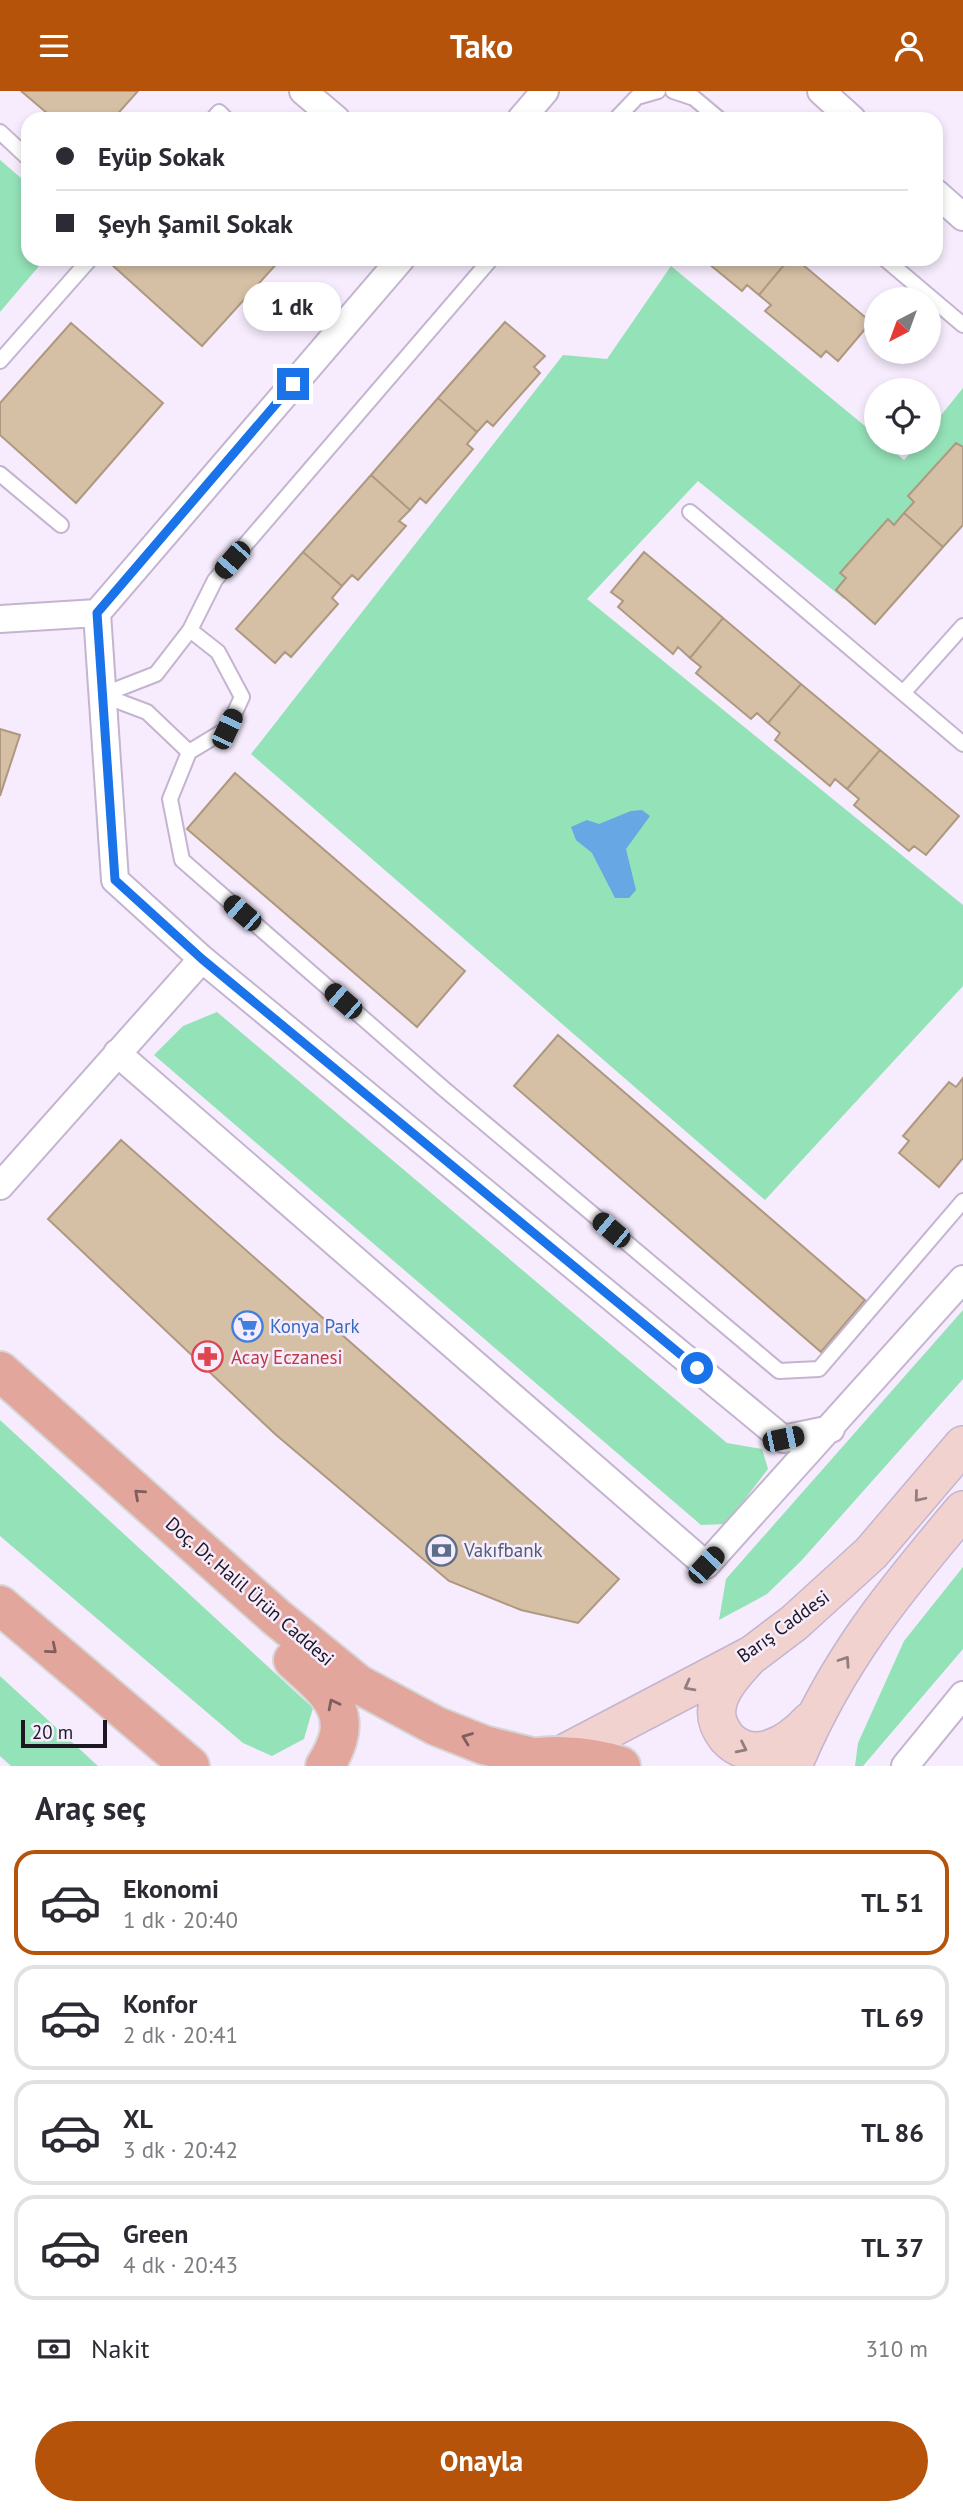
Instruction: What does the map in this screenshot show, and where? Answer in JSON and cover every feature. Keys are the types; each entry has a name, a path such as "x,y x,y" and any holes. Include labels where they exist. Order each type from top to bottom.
{"main road":[{"name":"Doç. Dr. Halil Ürün Caddesi","path":"0,1371 319,1654 368,1690 436,1726 484,1745 621,1766"},
{"name":"Barış Caddesi","path":"547,1756 752,1654 832,1591 871,1553 963,1445"},
{"path":"793,1766 836,1674 890,1597 963,1510"},
{"path":"226,1572 268,1634 336,1703 341,1725 337,1748 324,1766"},
{"path":"1,1607 176,1753 218,1766"},
{"path":"752,1654 733,1675 717,1707 718,1727 733,1746 750,1753 771,1752 791,1741 818,1712"},
{"path":"495,1766 547,1756"}],"street":[{"path":"303,91 328,112"},
{"path":"527,112 545,91"},
{"path":"821,91 844,112"},
{"path":"943,199 962,215"},
{"path":"395,266 97,613 115,880 202,959 783,1439 831,1429"},
{"path":"0,619 97,613"},
{"path":"0,1187 202,959"},
{"path":"117,1053 706,1565 963,1279"},
{"path":"905,1766 963,1695"}],"lane":[{"path":"622,112 637,97 658,91"},
{"path":"673,91 694,98 711,112"},
{"path":"0,132 21,152"},
{"path":"0,361 84,266"},
{"path":"102,695 156,674 190,629 215,580 485,266"},
{"path":"893,266 963,325"},
{"path":"0,474 61,525"},
{"path":"690,512 963,744"},
{"path":"903,693 963,627"},
{"path":"190,629 218,652 242,697 227,729 189,751 170,799 182,860 443,1089 779,1371 819,1369 963,1202"},
{"path":"102,695 147,712 189,751"}],"green space":[{"path":"0,160 21,178 21,266 39,266 0,312"},
{"path":"671,266 864,425 864,455 898,455 904,460 908,455 941,455 941,415 963,388 963,451 844,599 698,481 587,599 963,905 963,986 765,1200 251,754 563,355 607,359"},
{"path":"217,1012 727,1443 762,1449 768,1469 726,1524 701,1525 154,1055 183,1026"},
{"path":"963,1310 963,1379 801,1561 767,1594 719,1620 726,1579"},
{"path":"0,1420 313,1708 304,1739 272,1756 243,1743 0,1536"},
{"path":"963,1567 963,1649 863,1766 855,1766 858,1743 904,1641"},
{"path":"0,1676 98,1766 11,1766 0,1756"}],"water":[{"path":"642,810 650,816 626,849 636,890 629,898 615,898 592,853 576,840 571,827 587,820 599,824 631,811"}],"building":[{"path":"21,91 138,91 119,112 46,112"},
{"path":"113,266 275,266 202,346"},
{"path":"712,266 783,266 759,295 747,285 742,291"},
{"path":"783,266 804,266 864,316 864,330 838,361 826,351 821,357 765,311 771,305 759,295"},
{"path":"505,322 545,356 534,367 540,373 493,426 487,421 477,432 438,398"},
{"path":"71,323 163,403 76,503 0,435 0,403"},
{"path":"438,398 477,432 467,444 473,449 426,503 420,498 410,510 371,475"},
{"path":"956,443 963,447 963,525 943,547 904,513 914,502 908,496"},
{"path":"371,475 410,510 399,521 406,526 358,580 352,575 342,586 303,552"},
{"path":"904,513 943,547 875,624 836,590 846,578 840,573 888,519 894,525"},
{"path":"303,552 342,586 332,598 338,604 291,657 285,652 275,663 236,629"},
{"path":"644,552 723,618 690,658 678,647 673,654 618,607 623,601 611,592"},
{"path":"723,618 801,684 768,723 757,713 751,719 696,673 701,667 690,658"},
{"path":"801,684 880,750 847,789 835,779 830,786 775,740 780,733 768,723"},
{"path":"0,729 20,735 0,796"},
{"path":"880,750 959,816 926,855 914,846 909,851 854,805 859,799 847,789"},
{"path":"235,773 465,971 417,1027 187,829"},
{"path":"558,1035 865,1300 821,1352 514,1086"},
{"path":"963,1078 963,1158 939,1187 899,1153 909,1141 903,1136 949,1082 956,1087"},
{"name":"Konya Park","path":"121,1140 619,1579 578,1623 521,1610 449,1581 275,1434 48,1219"}],"place":[{"name":"Konya Park","path":"247,1326"},
{"name":"Acay Eczanesi","path":"208,1357"},
{"name":"Vakıfbank","path":"441,1550"}],"route":[{"path":"293,384 97,613 115,880 202,959 697,1368"}]}
